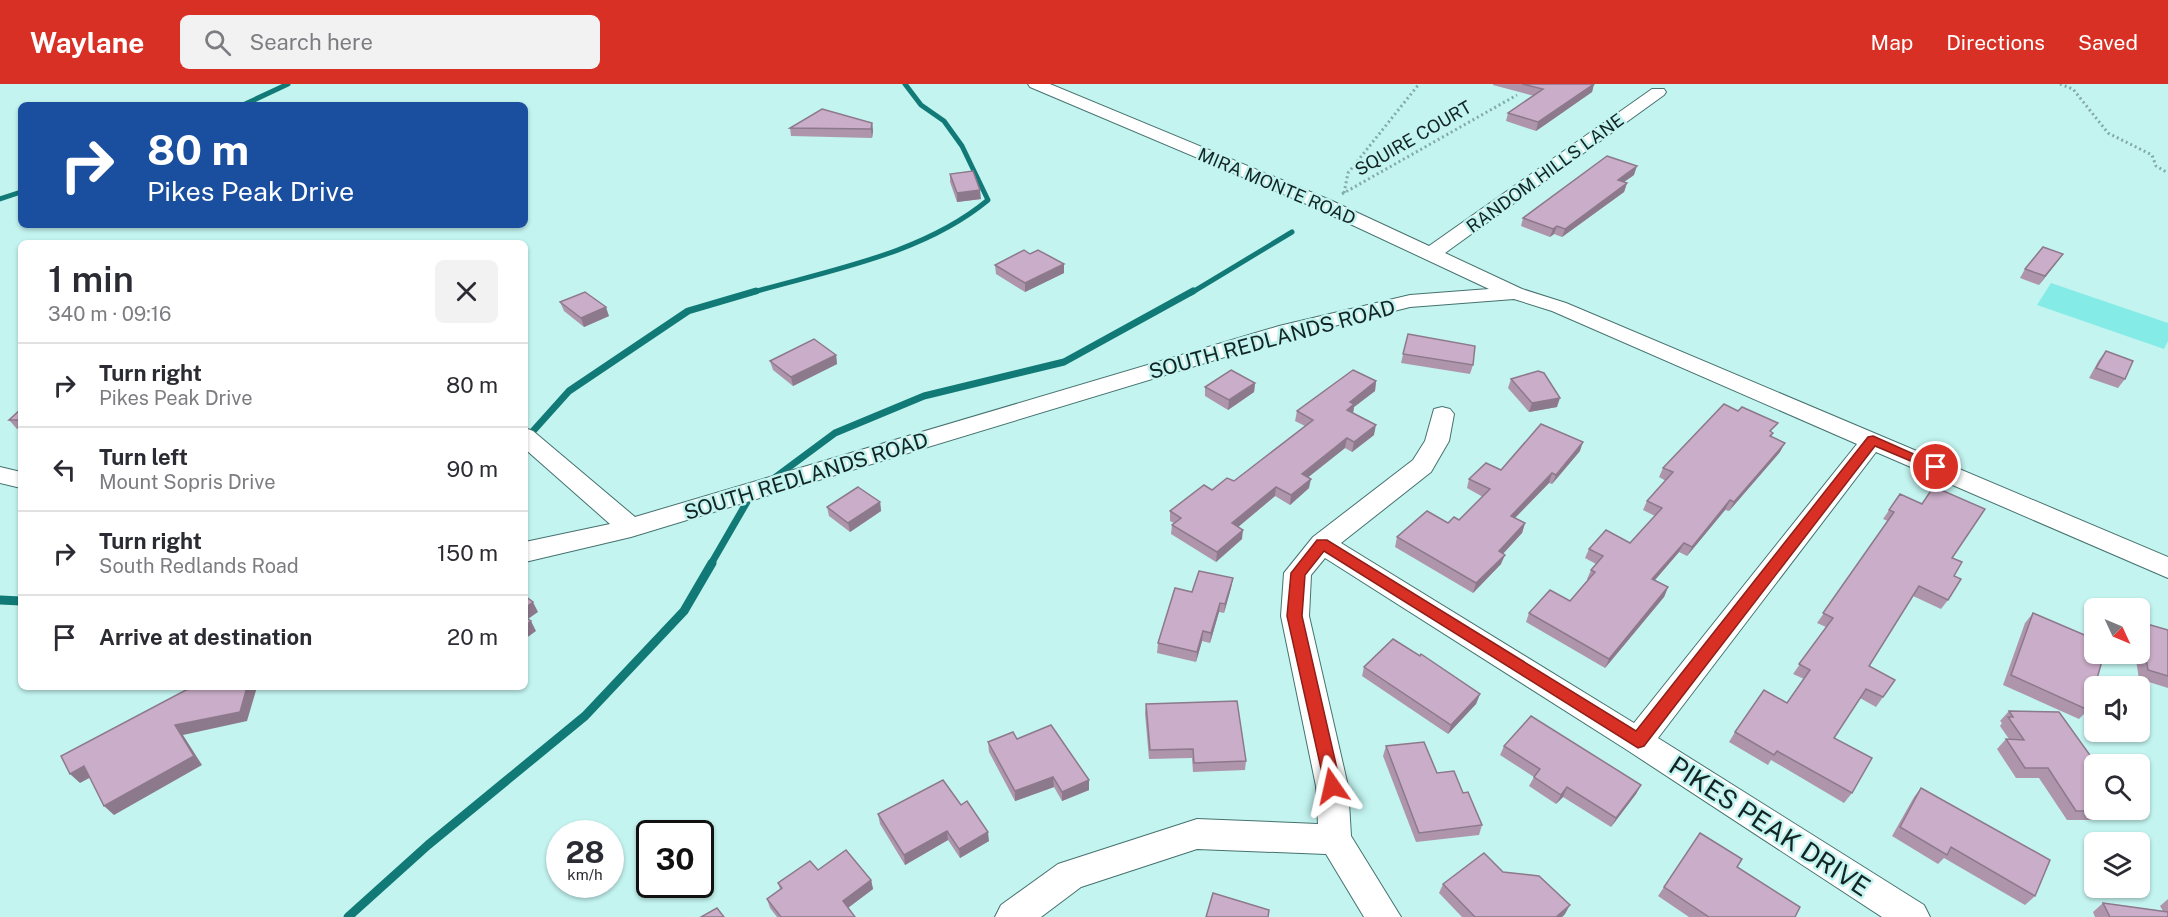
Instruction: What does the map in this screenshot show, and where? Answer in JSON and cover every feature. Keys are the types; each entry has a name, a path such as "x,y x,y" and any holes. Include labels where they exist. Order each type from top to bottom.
{"street":[{"name":"MIRA MONTE ROAD","path":"1036,84 1323,204 1515,293"},
{"name":"RANDOM HILLS LANE","path":"1432,253 1658,92"},
{"name":"SOUTH REDLANDS ROAD","path":"528,551 631,528 1287,331 1410,302 1515,293 1559,307 2168,568"},
{"path":"1383,917 1335,839 1332,786 1295,616 1298,573 1322,544 1422,466 1437,441 1442,414"},
{"path":"528,439 631,528"},
{"path":"1638,741 1873,440"},
{"path":"0,475 18,479"},
{"name":"PIKES PEAK DRIVE","path":"1322,544 1638,741 1912,917"},
{"path":"1013,917 1070,875 1197,834 1335,839"}],"path":[{"path":"1343,194 1348,173 1419,84"},
{"path":"2060,84 2073,89 2108,133 2152,155 2157,166 2168,173"},
{"name":"SQUIRE COURT","path":"1323,204 1420,152 1517,95"}],"shaded area":[{"path":"2051,283 2168,323 2168,341 2164,349 2037,305"}],"building":[{"path":"1522,84 1594,84 1538,122 1508,113 1543,89"},
{"path":"822,109 872,123 871,129 790,128"},
{"path":"1607,156 1637,166 1618,180 1627,183 1565,229 1557,226 1553,229 1523,218"},
{"path":"973,171 980,190 957,193 950,174"},
{"path":"2043,247 2063,254 2045,276 2025,269"},
{"path":"1024,250 1030,254 1038,250 1064,264 1025,283 995,265"},
{"path":"585,292 606,307 581,318 560,302"},
{"path":"1408,334 1475,346 1473,365 1403,354"},
{"path":"814,339 836,355 791,377 770,361"},
{"path":"2106,351 2133,361 2125,379 2096,368"},
{"path":"1231,370 1255,383 1229,400 1205,387"},
{"path":"1353,370 1376,381 1350,402 1354,404 1347,410 1376,425 1354,442 1347,438 1302,474 1311,479 1291,495 1276,487 1232,523 1243,530 1217,552 1172,525 1181,518 1170,511 1204,485 1212,490 1227,478 1234,481 1313,420 1297,411"},
{"path":"1538,371 1544,373 1560,398 1532,403 1511,379"},
{"path":"1724,404 1738,411 1742,407 1778,423 1770,431 1773,433 1770,436 1785,443 1734,502 1730,500 1692,547 1684,543 1652,579 1668,587 1609,659 1529,613 1550,590 1570,601 1595,572 1591,570 1603,556 1589,549 1606,530 1630,543 1662,508 1647,501 1673,472 1663,468"},
{"path":"18,412 18,420 9,420"},
{"path":"1541,424 1583,442 1556,475 1552,473 1511,516 1525,523 1499,551 1505,555 1476,583 1397,537 1427,511 1448,523 1454,517 1459,520 1490,489 1469,479 1486,463 1501,470"},
{"path":"858,487 880,502 848,523 827,507"},
{"path":"1932,489 1939,489 1985,509 1952,558 1962,562 1954,576 1961,579 1948,600 1919,586 1869,666 1895,680 1883,697 1866,689 1834,738 1872,758 1852,793 1777,751 1774,755 1735,732 1764,690 1787,703 1810,670 1799,664 1833,618 1823,613 1894,512 1889,510 1900,494 1922,504"},
{"path":"1199,571 1233,578 1225,604 1220,603 1211,633 1203,631 1197,652 1158,643 1175,588 1192,592"},
{"path":"2033,613 2084,635 2084,664 2101,664 2098,676 2084,676 2084,708 2011,675"},
{"path":"2150,625 2168,630 2168,676 2148,670"},
{"path":"1393,639 1420,656 1421,654 1480,694 1451,725 1364,667"},
{"path":"186,690 246,690 240,712 175,725 194,756 104,806 84,766 70,774 61,756"},
{"path":"1237,701 1246,761 1194,763 1193,749 1150,750 1146,704"},
{"path":"2009,711 2059,712 2089,754 2084,754 2084,811 2076,811 2048,768 2025,768 2006,739 2024,740 2008,717 2013,717"},
{"path":"1531,716 1641,785 1616,818 1567,787 1561,795 1534,777 1540,769 1504,746"},
{"path":"1051,725 1089,780 1062,792 1053,777 1015,791 988,742 1013,732 1017,739"},
{"path":"1424,742 1437,773 1454,771 1463,793 1468,792 1482,825 1419,833 1386,746"},
{"path":"943,780 961,805 967,801 988,832 959,849 947,831 904,855 878,814"},
{"path":"1921,788 2050,860 2035,896 1951,847 1947,855 1900,827"},
{"path":"1700,833 1742,859 1737,867 1800,907 1795,917 1709,917 1664,887"},
{"path":"846,850 871,880 843,901 855,917 781,917 767,899 782,888 778,883 810,861 818,870"},
{"path":"1484,853 1503,872 1539,876 1570,905 1556,917 1475,917 1443,884"},
{"path":"1213,893 1269,910 1268,917 1206,917"},
{"path":"2103,903 2168,912 2168,917 2110,917"},
{"path":"717,908 724,917 701,917"}],"waterway":[{"path":"249,102 288,84"},
{"path":"750,293 843,268 905,247 962,219 988,200 962,146 944,121 921,105 905,84"},
{"path":"0,199 18,193"},
{"path":"1191,293 1292,232"},
{"path":"528,437 569,391 688,311 756,291"},
{"path":"773,479 835,433 924,396 1064,362 1193,291"},
{"path":"711,564 751,495"},
{"path":"348,917 428,845 585,716 684,611 712,563"},
{"path":"0,600 18,601"}],"route":[{"path":"1332,786 1316,702 1295,616 1298,573 1322,544 1638,741 1873,440 1936,467"}]}
